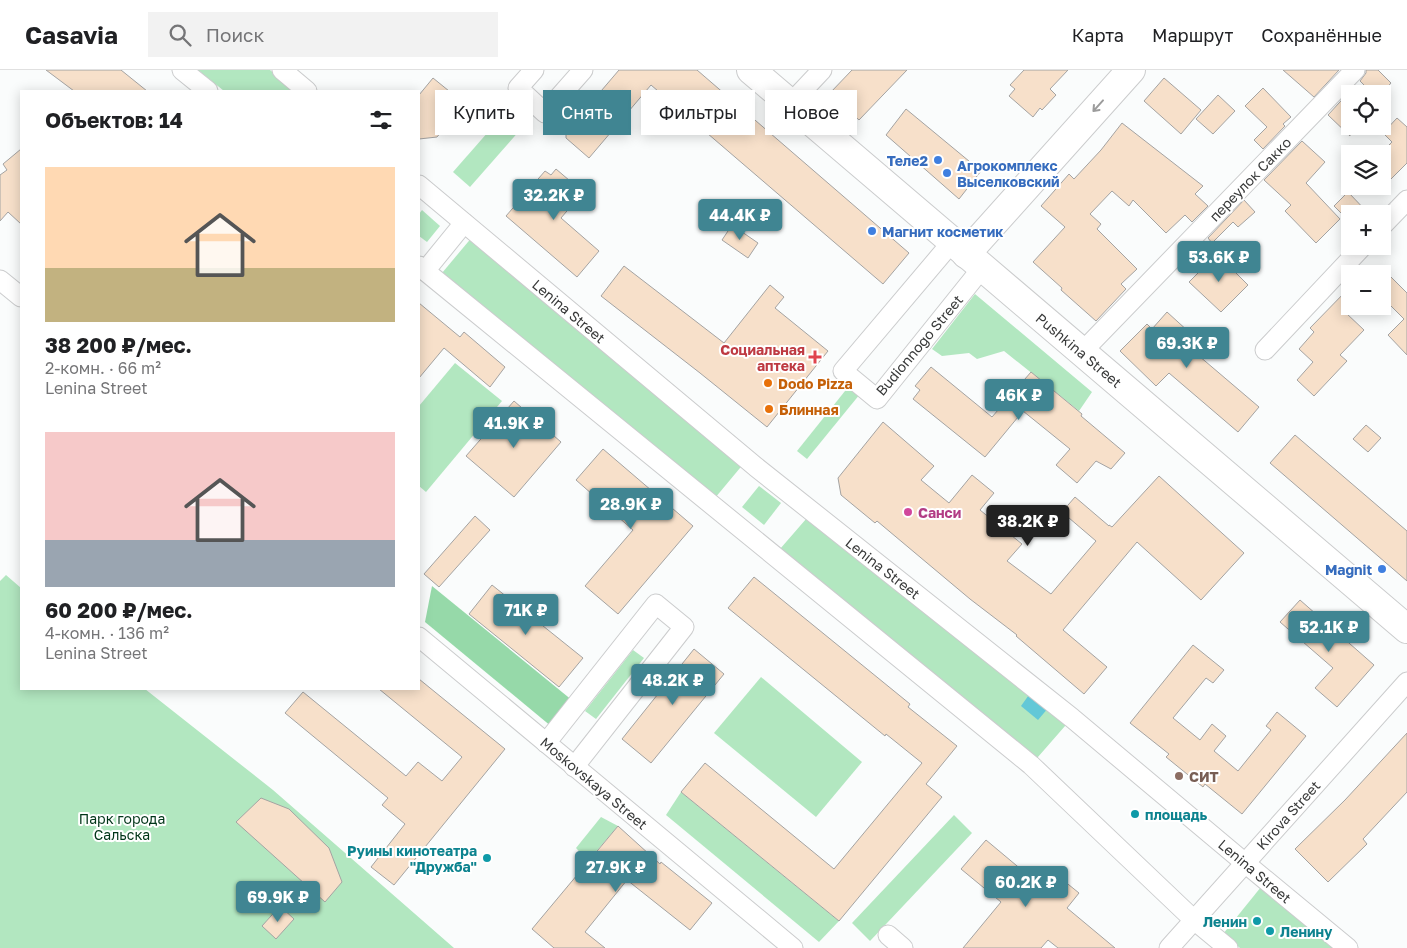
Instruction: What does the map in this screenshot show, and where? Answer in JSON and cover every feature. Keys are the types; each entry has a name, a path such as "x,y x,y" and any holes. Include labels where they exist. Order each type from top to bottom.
{"main road":[{"name":"Pushkina Street","path":"751,70 774,90"},
{"name":"Budionnogo Street","path":"967,255 1131,70"},
{"name":"Pushkina Street","path":"826,135 1407,629"}],"street":[{"path":"182,70 207,90"},
{"path":"282,70 307,90"},
{"path":"534,70 518,88 545,113 583,70"},
{"path":"803,90 822,70"},
{"name":"переулок Сакко","path":"1082,352 1355,70"},
{"name":"Lenina Street","path":"420,188 756,467 1072,718 1348,948"},
{"path":"1391,217 1407,200"},
{"path":"464,223 422,269 1031,765 1194,920 1228,948"},
{"name":"Budionnogo Street","path":"967,255 877,399 843,371 967,255"},
{"path":"1265,350 1355,255"},
{"path":"0,280 20,296"},
{"path":"546,742 656,604 684,627 574,767"},
{"name":"Moskovskaya Street","path":"420,638 793,948"},
{"name":"Kirova Street","path":"1169,948 1407,682"},
{"path":"888,935 903,948"}],"green space":[{"path":"198,70 270,70 295,90 223,90"},
{"path":"486,135 516,135 470,187 453,172"},
{"path":"422,210 440,226 427,242 420,237 420,213"},
{"path":"473,236 745,462 715,498 442,273"},
{"path":"975,294 1092,392 1079,411 1004,351 977,359 969,353 942,356 932,349"},
{"path":"455,363 502,401 426,492 420,487 420,405"},
{"path":"849,386 860,394 807,459 797,451"},
{"path":"759,486 781,503 764,525 742,507"},
{"path":"813,511 1008,680 1072,718 1031,765 780,549"},
{"name":"Парк города Сальска","path":"6,575 20,587 20,690 146,690 273,790 454,948 0,948 0,581"},
{"path":"432,586 573,701 552,727 425,622"},
{"path":"633,650 644,658 596,719 585,711"},
{"path":"761,677 862,762 816,817 714,733"},
{"path":"681,792 839,921 819,942 666,815"},
{"path":"954,815 972,833 870,941 852,923"},
{"path":"601,817 618,826 588,861 576,848"},
{"path":"1261,887 1336,948 1240,948 1223,934"}],"water":[{"path":"1031,692 1049,707 1038,720 1021,706"}],"building":[{"path":"46,70 121,70 146,90 73,90"},
{"path":"619,70 697,70 720,90 657,90 651,85 647,90 641,90 641,97 631,109 631,90 602,90"},
{"path":"852,70 907,70 859,120 857,118 857,90 833,90"},
{"path":"1024,70 1068,70 1050,89 1056,95 1042,110 1040,108 1033,117 1009,96 1015,89 1010,85"},
{"path":"1283,70 1339,70 1314,97"},
{"path":"1366,70 1378,70 1391,83 1389,85 1364,85 1360,81"},
{"path":"433,78 448,90 435,90 435,135 439,135 437,137 420,139 420,94"},
{"path":"1164,78 1201,110 1181,134 1144,101"},
{"path":"1263,88 1291,117 1263,149 1254,140 1267,127 1245,106"},
{"path":"1218,95 1235,111 1213,134 1196,119"},
{"path":"1341,101 1341,127 1328,115"},
{"path":"906,109 981,171 959,199 886,135"},
{"path":"1397,118 1407,127 1407,163 1391,179 1391,145 1389,145 1392,142 1385,135 1391,135 1391,124"},
{"path":"755,120 765,129 765,135 772,135 909,253 883,284 709,135 755,135"},
{"path":"1122,123 1203,186 1195,194 1208,206 1192,222 1185,215 1166,233 1133,200 1129,206 1112,191 1090,214 1101,224 1097,229 1137,269 1121,284 1126,289 1096,321 1033,262 1065,227 1041,206 1069,174 1074,179 1101,150"},
{"path":"566,135 609,135 589,158 566,138"},
{"path":"1302,141 1325,162 1306,183 1340,219 1316,243 1285,211 1291,205 1264,180"},
{"path":"20,150 20,223 8,212 0,221 0,175 7,170 3,164"},
{"path":"556,169 583,192 561,218 599,251 577,277 506,216 545,171 551,175"},
{"path":"1345,195 1351,195 1360,205 1341,205 1341,213 1334,206"},
{"path":"1244,200 1255,212 1238,227 1233,222 1212,243 1208,238"},
{"path":"732,225 758,243 748,258 722,240"},
{"path":"1217,254 1248,285 1221,312 1189,282"},
{"path":"624,266 724,343 770,285 784,297 775,308 828,351 767,427 601,296"},
{"path":"1391,277 1407,293 1407,355 1388,335 1404,319 1391,306"},
{"path":"1341,296 1341,315 1348,315 1364,330 1340,355 1347,361 1314,396 1297,380 1313,362 1299,349 1314,332 1310,328"},
{"path":"420,304 460,337 464,332 505,367 490,387 444,348 420,377"},
{"path":"1167,312 1200,342 1192,350 1259,407 1238,432 1169,373 1156,386 1120,351 1147,324 1152,329"},
{"path":"931,367 992,417 1031,372 1125,453 1111,469 1096,461 1077,483 1056,465 1070,449 1023,411 985,457 913,399 920,390 915,386"},
{"path":"514,401 561,442 514,497 466,456"},
{"path":"883,422 934,466 921,480 949,503 972,475 994,493 980,510 1022,544 1007,561 1051,594 1096,541 1062,512 1075,497 1112,527 1159,476 1244,553 1201,600 1137,542 1063,630 1107,667 1084,694 1017,635 970,599 877,521 875,523 841,495 838,478"},
{"path":"1366,425 1381,438 1368,452 1353,439"},
{"path":"1295,435 1407,531 1407,581 1270,463"},
{"path":"603,449 693,526 618,614 585,586 633,530 576,480"},
{"path":"475,516 490,530 439,587 424,574"},
{"path":"754,577 910,704 908,707 957,746 926,784 942,797 839,921 681,792 705,763 834,869 922,763 886,734 885,736 728,608"},
{"path":"492,585 583,658 559,687 469,614"},
{"path":"1300,600 1374,665 1337,707 1315,688 1333,668 1280,622"},
{"path":"1193,645 1224,670 1213,683 1206,678 1173,718 1200,740 1212,724 1226,736 1214,751 1238,771 1271,730 1266,726 1277,712 1306,736 1242,814 1205,784 1203,787 1166,757 1169,754 1130,723"},
{"path":"694,649 724,674 651,763 622,739"},
{"path":"420,680 505,749 394,885 371,867 405,824 382,805 388,798 285,713 303,692 406,776 418,762 442,781 462,757 380,690 420,690"},
{"path":"1407,733 1407,792 1363,839 1367,844 1328,882 1295,849 1345,800"},
{"path":"261,798 289,809 329,848 342,882 325,902 236,822"},
{"path":"618,826 660,864 661,862 712,903 690,930 627,880 585,932 605,948 554,948 532,929"},
{"path":"986,840 1041,886 1053,872 1079,893 1067,908 1115,948 1058,948 1048,940 1041,948 963,948 1001,902 961,869"},
{"path":"280,906 294,919 276,939 262,926"}],"place":[{"name":"Теле2","path":"938,160"},
{"name":"Агрокомплекс Выселковский","path":"947,173"},
{"name":"Магнит косметик","path":"872,231"},
{"name":"Социальная аптека","path":"815,357"},
{"name":"Dodo Pizza","path":"768,383"},
{"name":"Блинная","path":"769,409"},
{"name":"Санси","path":"908,512"},
{"name":"Magnit","path":"1382,569"},
{"name":"СИТ","path":"1179,776"},
{"name":"площадь","path":"1135,814"},
{"name":"Руины кинотеатра \"Дружба\"","path":"487,858"},
{"name":"Ленин","path":"1257,921"},
{"name":"Ленину","path":"1270,931"}]}
